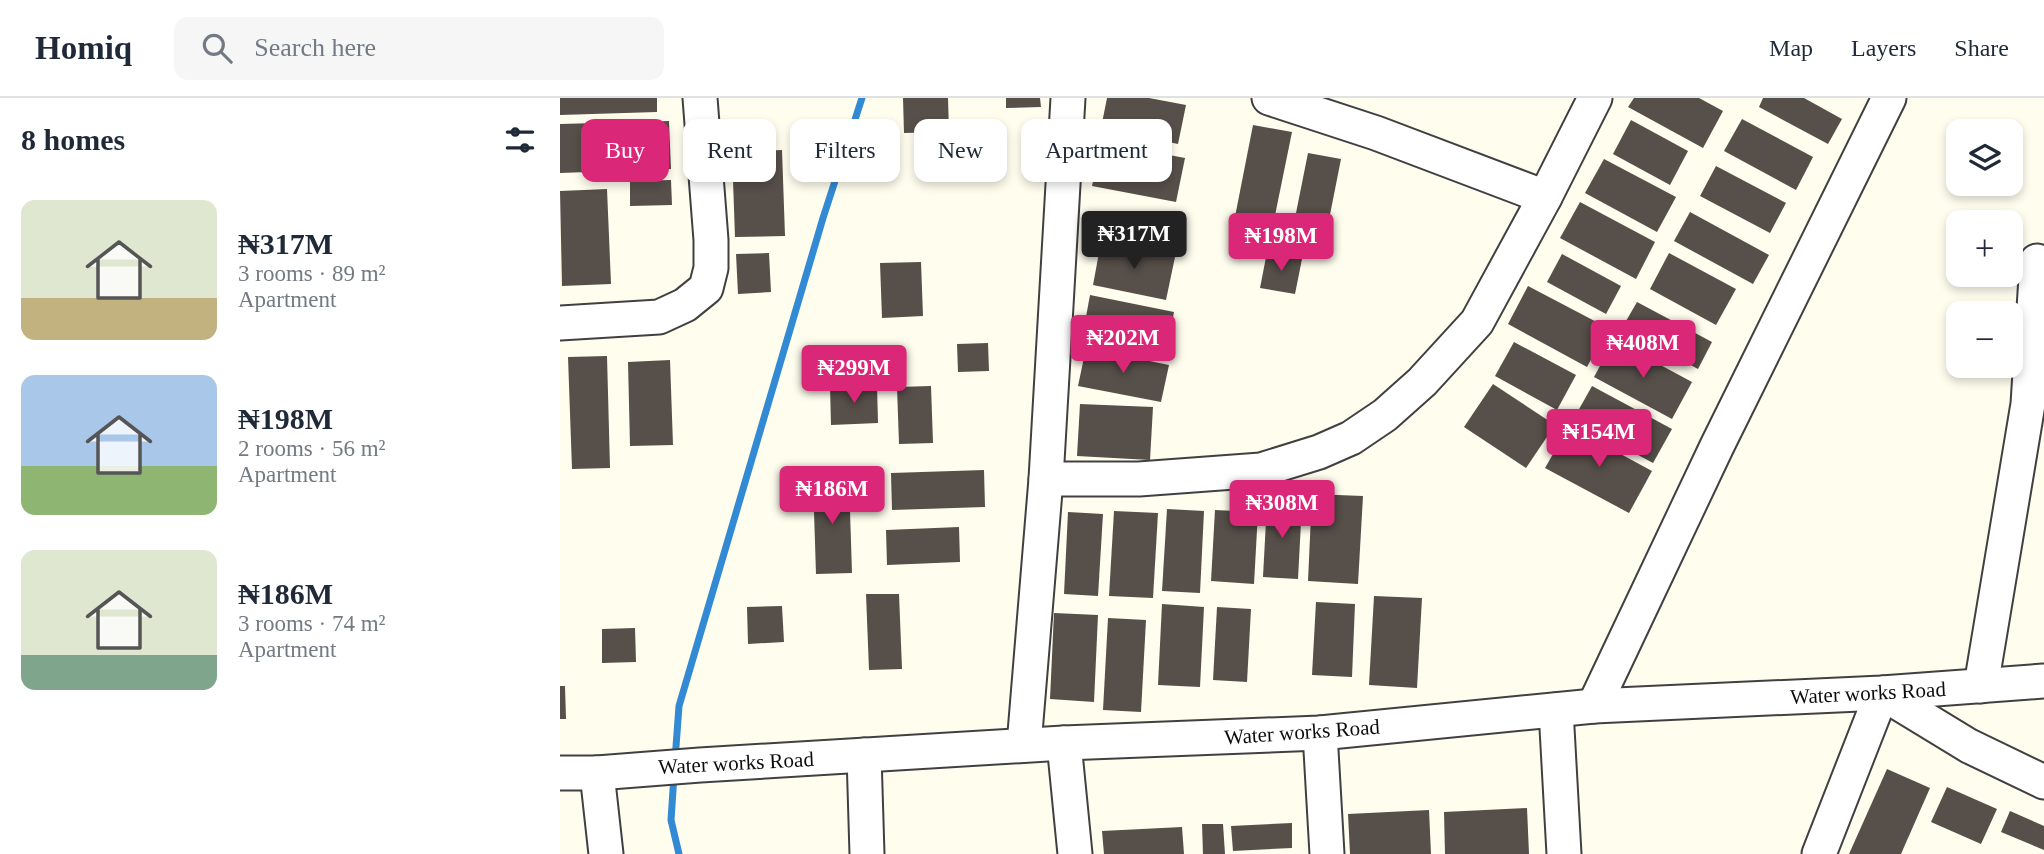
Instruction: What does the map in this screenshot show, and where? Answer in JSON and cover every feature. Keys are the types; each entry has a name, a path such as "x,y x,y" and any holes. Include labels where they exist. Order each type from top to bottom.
{"street":[{"path":"560,323 659,317 685,304 706,288 711,268 711,240 701,98"},
{"path":"1024,745 1046,479 1068,98"},
{"path":"1269,98 1376,133 1545,197"},
{"path":"1046,479 1139,479 1261,470 1319,452 1351,438 1385,415 1422,382 1477,322 1595,98"},
{"path":"1594,706 1717,446 1889,98"},
{"path":"1981,686 2028,404 2037,261"},
{"name":"Water works Road","path":"560,773 597,773 1024,745 1320,733 1594,706 1882,693 2044,681"},
{"path":"1819,854 1882,693 1969,746 2044,782"},
{"path":"1556,710 1564,854"},
{"path":"1320,733 1327,854"},
{"path":"1064,743 1075,854"},
{"path":"864,755 867,854"},
{"path":"597,773 606,854"}],"building":[{"path":"560,98 657,98 657,112 560,115"},
{"path":"903,98 948,98 949,119 914,119 914,133 904,133"},
{"path":"1006,98 1040,98 1041,107 1006,108"},
{"path":"1107,98 1149,98 1186,105 1178,144 1172,143 1172,119 1103,119"},
{"path":"1634,98 1699,98 1723,111 1703,148 1628,107"},
{"path":"1763,98 1804,98 1842,119 1828,144 1759,107"},
{"path":"1742,119 1813,157 1796,190 1724,151"},
{"path":"1631,120 1688,151 1670,185 1613,154"},
{"path":"669,121 671,169 669,169"},
{"path":"581,123 581,172 560,173 560,124"},
{"path":"1253,125 1292,132 1271,235 1233,227"},
{"path":"776,150 782,150 785,236 735,237 733,182 776,182"},
{"path":"1308,153 1341,159 1324,245 1291,238"},
{"path":"1172,156 1185,158 1176,202 1092,186 1093,182 1172,182"},
{"path":"1604,159 1676,197 1657,232 1585,193"},
{"path":"1716,166 1786,203 1770,233 1700,196"},
{"path":"669,180 672,205 630,206 630,182"},
{"path":"607,189 611,284 562,286 560,191"},
{"path":"1580,202 1655,242 1636,279 1560,238"},
{"path":"1690,212 1769,255 1753,284 1674,241"},
{"path":"1101,242 1175,257 1166,300 1093,285"},
{"path":"1267,252 1302,259 1295,294 1260,288"},
{"path":"769,253 771,292 738,294 736,254"},
{"path":"1669,253 1736,289 1716,325 1650,289"},
{"path":"1562,254 1621,286 1606,314 1547,282"},
{"path":"921,262 923,316 882,318 880,263"},
{"path":"1528,286 1608,328 1587,367 1508,324"},
{"path":"1090,295 1174,312 1167,349 1083,333"},
{"path":"1637,302 1712,342 1698,369 1622,328"},
{"path":"1614,340 1692,382 1672,419 1594,377"},
{"path":"1514,342 1576,375 1557,410 1495,376"},
{"path":"988,343 989,371 958,372 957,344"},
{"path":"1086,348 1169,365 1161,402 1078,386"},
{"path":"607,356 610,468 572,469 568,357"},
{"path":"670,360 673,445 630,446 628,362"},
{"path":"1493,384 1555,425 1526,468 1464,427"},
{"path":"877,385 878,423 831,425 830,386"},
{"path":"931,386 933,443 899,444 897,387"},
{"path":"1592,386 1672,429 1653,463 1573,420"},
{"path":"1080,404 1153,407 1150,460 1077,456"},
{"path":"1569,426 1652,471 1629,513 1545,468"},
{"path":"984,470 985,507 892,510 891,473"},
{"path":"849,479 852,573 816,574 813,480"},
{"path":"1312,494 1363,496 1358,584 1308,581"},
{"path":"1267,502 1302,504 1298,579 1263,577"},
{"path":"1167,509 1204,511 1200,593 1162,591"},
{"path":"1215,510 1258,512 1254,584 1211,581"},
{"path":"1114,511 1158,513 1153,598 1109,596"},
{"path":"1068,512 1103,514 1098,596 1064,594"},
{"path":"959,527 960,562 887,565 886,530"},
{"path":"866,594 899,594 902,669 869,670"},
{"path":"1374,596 1422,598 1417,688 1369,685"},
{"path":"1316,602 1355,604 1352,677 1312,675"},
{"path":"1162,604 1204,607 1200,687 1158,685"},
{"path":"782,606 784,642 748,644 747,607"},
{"path":"1217,607 1251,609 1247,682 1213,680"},
{"path":"1054,613 1098,615 1094,702 1050,699"},
{"path":"1108,618 1146,620 1141,712 1103,710"},
{"path":"635,628 636,662 602,663 602,629"},
{"path":"560,686 565,686 566,719 560,719"},
{"path":"1887,769 1930,788 1901,854 1849,854"},
{"path":"1947,787 1997,809 1981,844 1931,822"},
{"path":"1527,808 1529,854 1445,854 1444,812"},
{"path":"1429,810 1431,854 1350,854 1348,814"},
{"path":"2010,811 2044,826 2044,850 2001,832"},
{"path":"1292,823 1292,848 1233,851 1231,826"},
{"path":"1202,824 1223,824 1225,854 1203,854"},
{"path":"1182,827 1184,854 1104,854 1102,831"}],"waterway":[{"path":"675,760 679,706 823,218 862,98"},
{"path":"674,775 671,820 679,854"}]}
